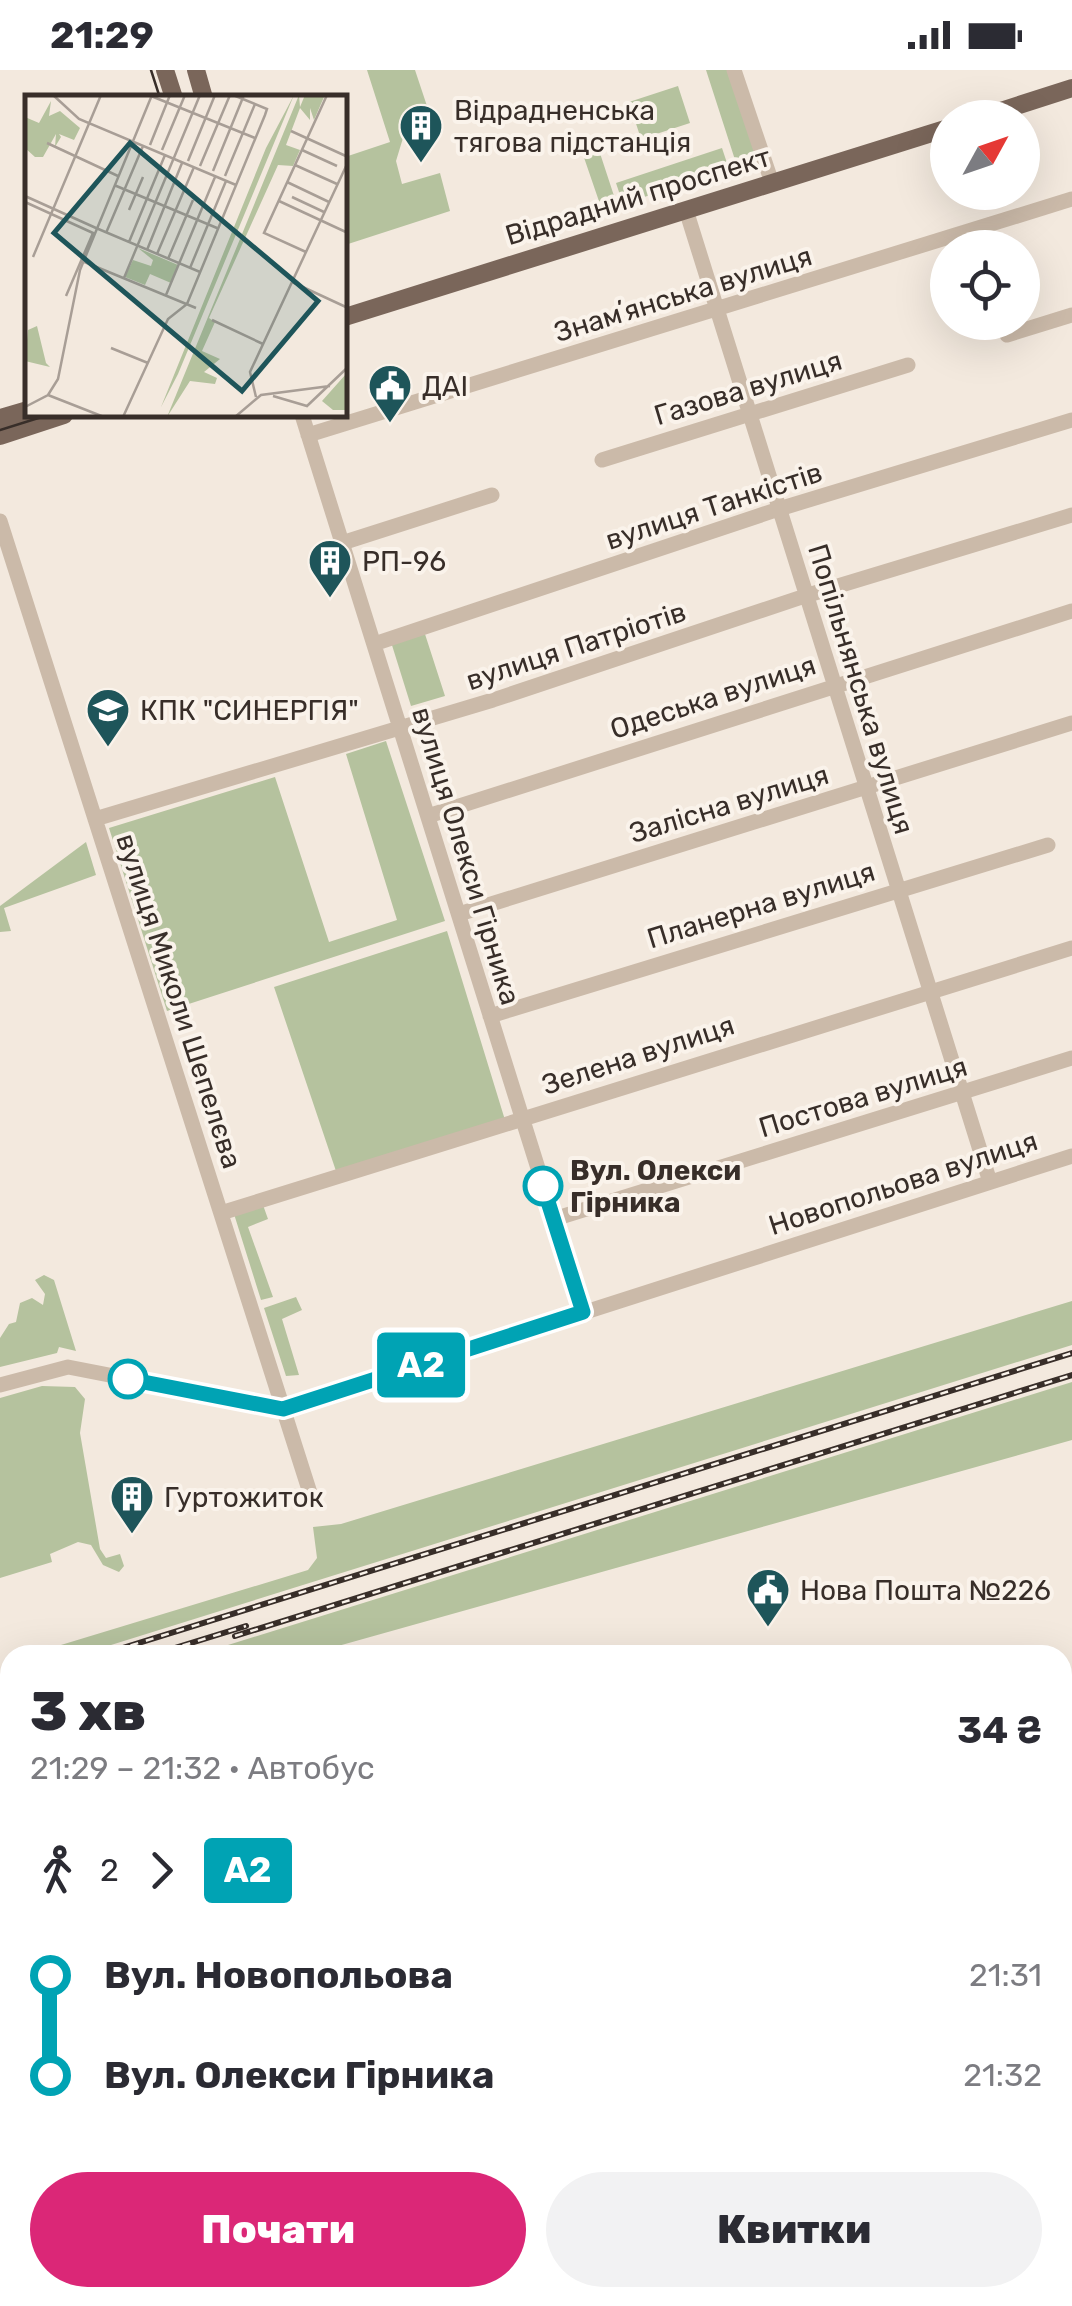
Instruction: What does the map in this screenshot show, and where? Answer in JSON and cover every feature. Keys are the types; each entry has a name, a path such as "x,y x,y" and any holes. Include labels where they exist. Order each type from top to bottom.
{"main road":[{"path":"165,70 173,95"},
{"path":"196,70 203,95"},
{"path":"1035,100 1072,88"},
{"name":"Відрадний проспект","path":"348,316 930,134"},
{"path":"0,418 25,411"},
{"path":"0,436 55,418"}],"street":[{"path":"734,70 772,183"},
{"name":"Знамʼянська вулиця","path":"308,434 1072,200"},
{"name":"Попільнянська вулиця","path":"686,210 990,1182"},
{"path":"1040,325 1072,316"},
{"name":"Газова вулиця","path":"602,460 908,365"},
{"name":"вулиця Олекси Гірника","path":"303,418 583,1312"},
{"name":"вулиця Танкістів","path":"374,644 780,509 1072,420"},
{"path":"342,543 492,495"},
{"name":"вулиця Патріотів","path":"95,819 400,729 805,596 1072,515"},
{"name":"вулиця Миколи Шепелєва","path":"0,522 311,1496"},
{"name":"Одеська вулиця","path":"428,816 1072,611"},
{"name":"Залісна вулиця","path":"458,914 1072,723"},
{"name":"Планерна вулиця","path":"490,1016 1048,844"},
{"name":"Зелена вулиця","path":"221,1213 1072,948"},
{"name":"Постова вулиця","path":"554,1219 1072,1058"},
{"name":"Новопольова вулиця","path":"0,1385 68,1367 283,1409 1072,1156"}],"green space":[{"path":"367,70 415,70 427,106 419,109 423,132 403,138 396,161 402,184 440,173 450,211 348,244 348,156 390,142"},
{"path":"706,70 732,70 760,159 737,166"},
{"path":"678,86 690,123 641,139 629,102"},
{"path":"595,138 617,205 602,210 579,143"},
{"path":"722,148 729,169 623,204 616,183"},
{"path":"424,631 445,696 411,706 391,642"},
{"path":"386,741 445,921 167,1011 109,828 275,777 329,942 397,920 346,754"},
{"path":"86,842 96,875 4,908 11,931 0,932 0,906"},
{"path":"447,931 505,1120 337,1174 274,987"},
{"path":"263,1205 268,1219 248,1227 273,1297 261,1300 234,1214"},
{"path":"44,1275 54,1280 76,1351 59,1347 57,1353 0,1367 0,1338 9,1324 16,1322 20,1303 32,1298 43,1305 45,1294 35,1280"},
{"path":"296,1297 302,1310 282,1319 299,1375 286,1376 264,1308"},
{"path":"1072,1301 1072,1345 111,1645 61,1645 308,1570 317,1558 313,1527 341,1524"},
{"path":"1072,1382 1072,1440 342,1645 228,1645"},
{"path":"42,1386 75,1387 85,1399 80,1433 100,1549 106,1558 120,1554 124,1566 119,1572 103,1565 91,1545 78,1542 50,1554 52,1562 0,1578 0,1398"}],"tram line":[{"path":"151,70 159,95"},
{"path":"0,430 38,418"}],"railway":[{"path":"132,1645 1072,1353"},
{"path":"235,1636 1072,1375"},
{"path":"184,1645 246,1626"}],"bus line":[{"name":"А2","path":"128,1379 283,1409 583,1312 543,1186"}],"place":[{"name":"Відрадненська тягова підстанція","path":"421,164"},
{"name":"ДАІ","path":"390,424"},
{"name":"РП-96","path":"330,599"},
{"name":"КПК \"СИНЕРГІЯ\"","path":"108,748"},
{"name":"Вул. Олекси Гірника","path":"543,1186"},
{"name":"Гуртожиток","path":"132,1535"},
{"name":"Нова Пошта №226","path":"768,1628"}]}
